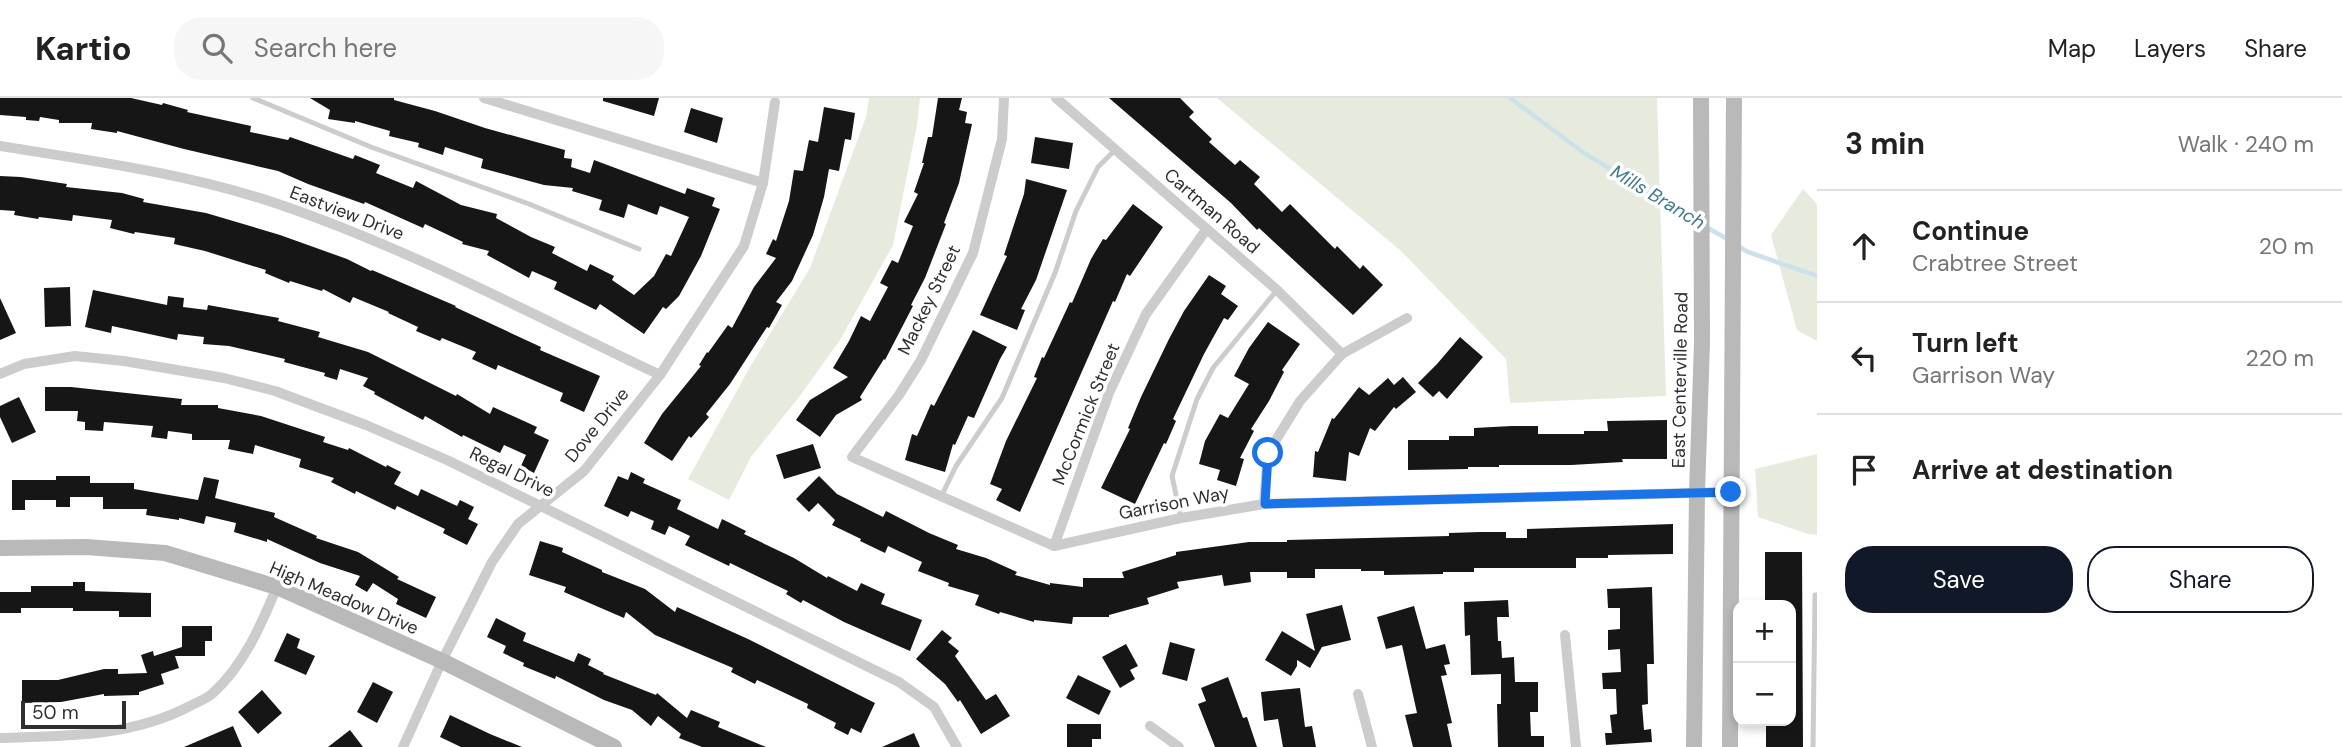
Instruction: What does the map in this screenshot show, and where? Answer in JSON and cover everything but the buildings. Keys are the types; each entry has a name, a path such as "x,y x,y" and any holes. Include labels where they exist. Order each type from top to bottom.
{"main road":[{"name":"East Centerville Road","path":"1694,747 1702,343 1701,105"},
{"path":"1730,747 1734,105"},
{"name":"High Meadow Drive","path":"0,548 86,547 165,553 277,587 442,661 608,746"}],"street":[{"path":"484,98 763,183"},
{"name":"Mackey Street","path":"941,497 852,457 899,395 921,360 973,253 1002,139 1004,98"},
{"name":"Cartman Road","path":"1056,98 1277,290 1342,354"},
{"name":"Dove Drive","path":"403,747 442,661 492,562 518,524 584,471 660,375 744,246 763,183 775,102"},
{"name":"Eastview Drive","path":"0,146 149,171 280,205 402,253 660,375"},
{"name":"McCormick Street","path":"1054,545 1109,393 1146,314 1206,230"},
{"path":"1265,504 1268,453 1300,401 1342,354 1407,318"},
{"name":"Regal Drive","path":"0,374 24,364 75,356 124,361 224,378 275,391 366,425 447,460 899,682 934,707 957,747"},
{"name":"Garrison Way","path":"1054,545 1181,518 1265,504 1731,492"},
{"path":"941,497 1054,545"},
{"path":"0,738 79,735 136,728 170,716 212,695 257,634 277,587"},
{"path":"1564,635 1576,747"},
{"path":"1358,694 1372,747"},
{"path":"1150,726 1179,747"}],"lane":[{"path":"253,98 639,249"},
{"path":"941,497 956,466 1002,398 1055,273 1076,211 1098,167 1115,150"},
{"path":"1181,518 1172,476 1196,399 1213,368 1277,290"},
{"path":"1814,747 1817,595"}],"shaded area":[{"path":"869,98 920,98 893,245 840,340 751,457 729,500 688,479 750,367 810,268 866,117"},
{"path":"1217,98 1657,98 1666,396 1510,403 1506,359 1401,251"},
{"path":"1803,189 1817,204 1817,341 1797,330 1771,235"},
{"path":"1817,454 1817,535 1758,517 1755,469"}],"waterway":[{"name":"Mills Branch","path":"1510,98 1584,153 1696,220"},
{"name":"Mills Branch","path":"1706,227 1729,240"},
{"name":"Mills Branch","path":"1736,245 1748,252 1817,276"}],"route":[{"path":"1268,453 1265,504 1731,492"}]}
